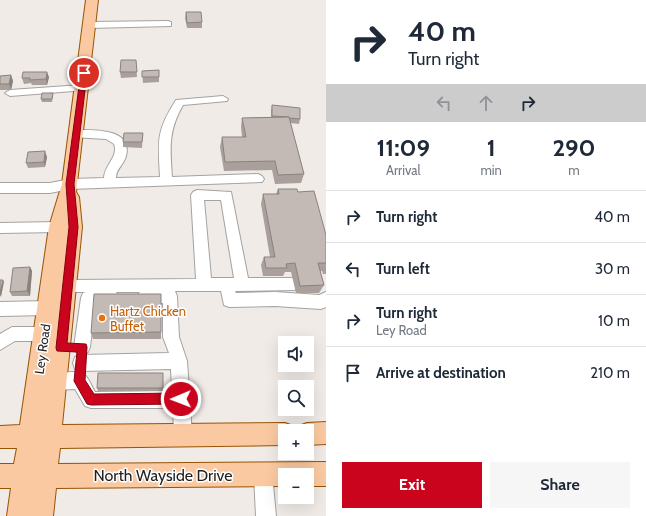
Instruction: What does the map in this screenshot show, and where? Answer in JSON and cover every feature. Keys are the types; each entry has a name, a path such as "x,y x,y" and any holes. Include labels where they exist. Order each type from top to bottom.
{"main road":[{"name":"Ley Road","path":"19,516 35,476 40,436 45,334 48,308 66,227 92,0"},
{"name":"Ley Road","path":"40,436 57,382 68,286 66,227"},
{"path":"0,437 278,434"},
{"path":"314,434 326,434"},
{"name":"North Wayside Drive","path":"0,476 326,474"},
{"name":"Ley Road","path":"35,476 41,516"}],"street":[{"path":"89,25 168,24"},
{"path":"10,93 82,88"},
{"path":"166,181 164,140 169,120 180,102 223,100"},
{"path":"76,134 109,135 117,139 120,144 120,157 111,168 110,182"},
{"path":"0,188 50,188 70,184 110,182 258,179"},
{"path":"204,284 197,196 228,195 234,284 229,300 275,299 321,302 326,299"},
{"path":"0,228 66,227"},
{"path":"272,284 275,299"},
{"path":"68,286 294,284"},
{"path":"181,399 91,400 79,381 88,298 170,296 171,337 179,360 183,435"},
{"path":"0,309 48,308"},
{"path":"0,343 12,334 45,334"},
{"path":"61,348 81,355 179,360"},
{"path":"57,382 79,381"},
{"path":"263,474 266,516"}],"building":[{"path":"186,12 201,12 202,22 187,23"},
{"path":"121,60 136,60 137,72 120,72"},
{"path":"159,70 159,77 142,77 142,71"},
{"path":"23,72 47,72 46,79 30,80 30,78 22,78"},
{"path":"11,75 9,84 0,84 0,76"},
{"path":"42,93 53,93 52,99 41,99"},
{"path":"272,105 300,108 300,119 272,116"},
{"path":"289,117 304,174 278,175 275,161 225,162 222,137 246,137 242,118"},
{"path":"124,133 143,133 142,142 123,142"},
{"path":"45,151 44,162 26,163 28,152"},
{"path":"278,189 297,189 298,192 314,191 326,235 326,263 318,263 324,285 300,286 295,263 286,264 287,268 266,268 264,257 275,257 263,194 279,194"},
{"path":"30,267 27,291 10,292 13,268"},
{"path":"0,280 3,280 0,293"},
{"path":"94,294 161,294 161,332 91,333"},
{"path":"98,373 163,373 163,388 97,388"}],"place":[{"name":"Hartz Chicken Buffet","path":"102,318"}],"route":[{"path":"84,73 70,184 74,227 61,348 82,347 79,381 91,400 181,399"}]}
